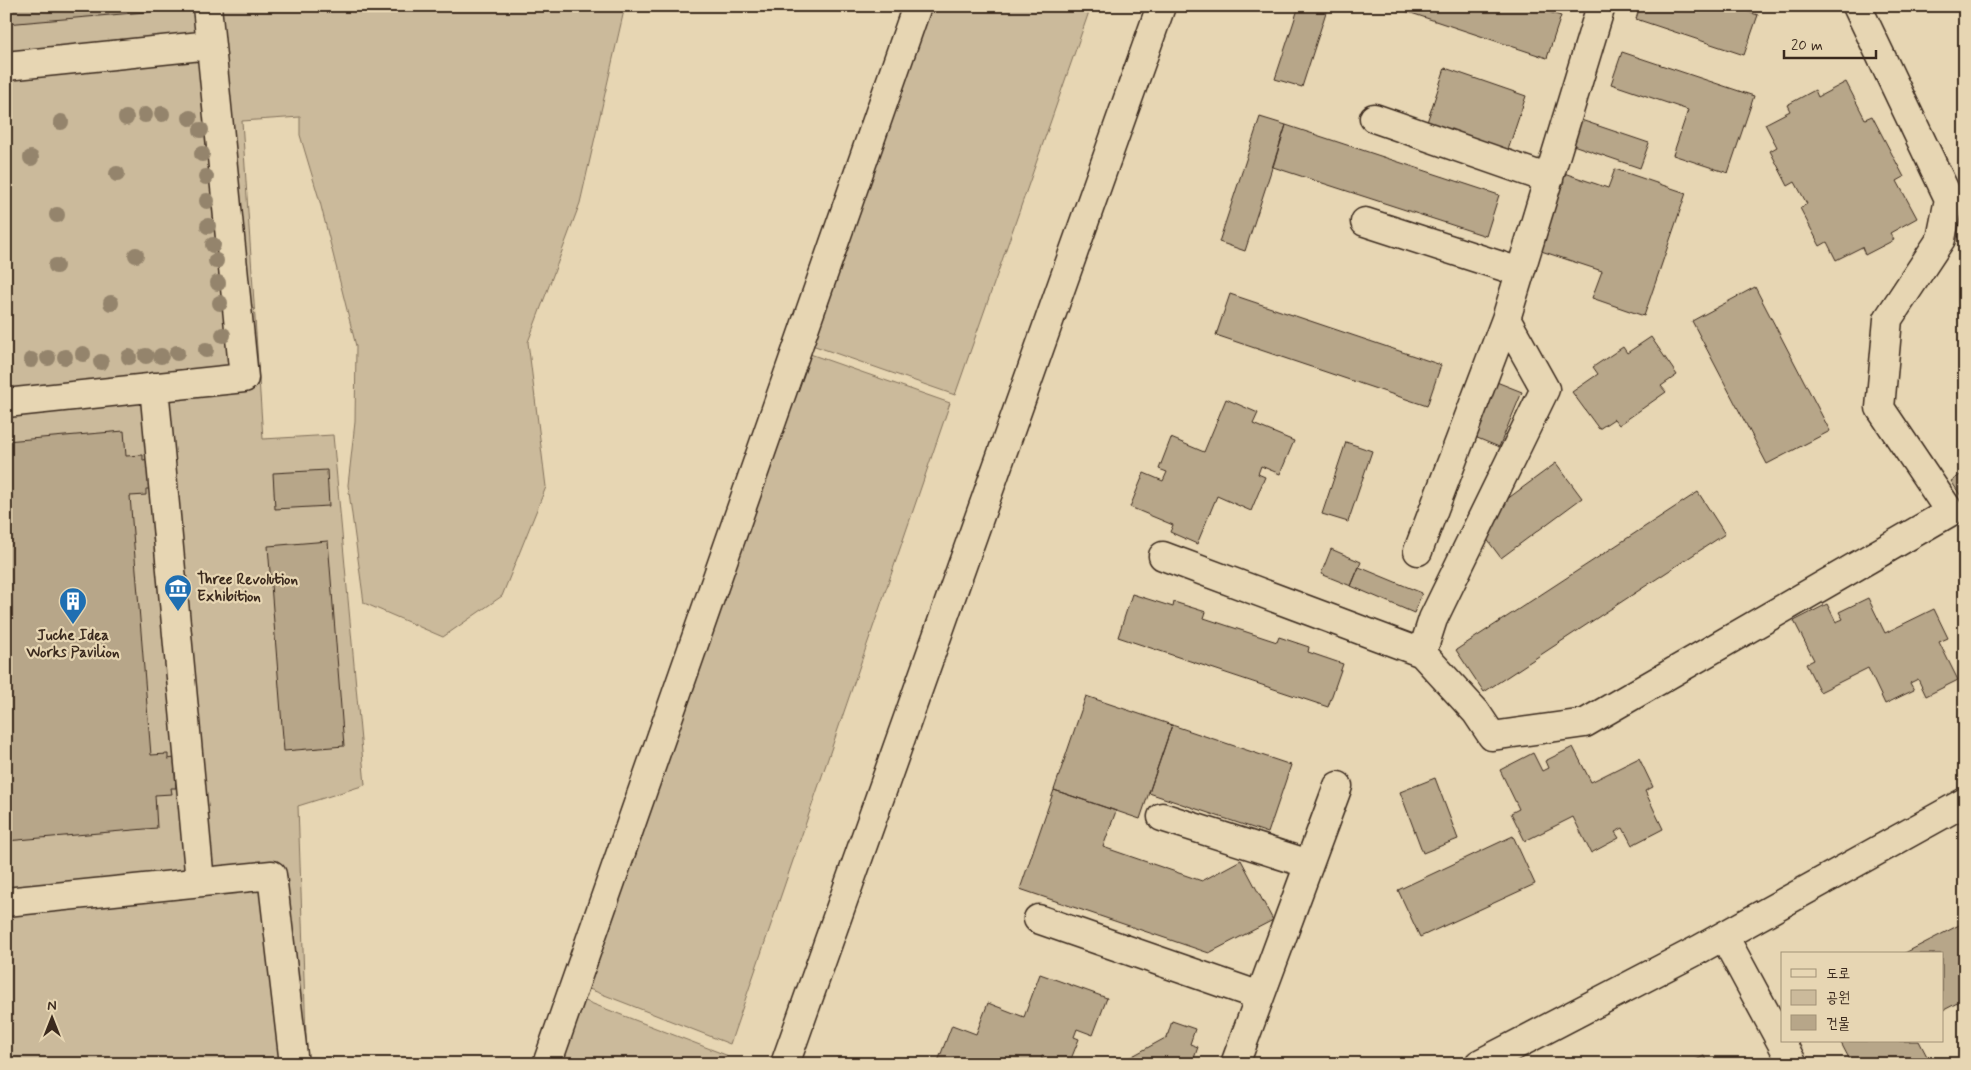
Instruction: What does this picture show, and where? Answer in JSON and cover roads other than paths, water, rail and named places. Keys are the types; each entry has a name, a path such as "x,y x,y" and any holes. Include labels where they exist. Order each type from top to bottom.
{"street":[{"path":"6,403 244,378 208,6"},
{"path":"547,1064 917,6"},
{"path":"785,1064 1161,6"},
{"path":"1418,551 1506,319 1601,6"},
{"path":"1163,556 1422,654 1476,712 1492,736 1585,723 1950,512 1880,408 1888,318 1941,239 1949,199 1857,6"},
{"path":"6,66 211,45"},
{"path":"1374,118 1548,179"},
{"path":"1365,222 1520,272"},
{"path":"1422,654 1433,619 1545,389 1506,319"},
{"path":"154,387 200,882"},
{"path":"1235,1064 1338,786"},
{"path":"1479,1064 1724,936 1965,802"},
{"path":"1162,817 1309,864"},
{"path":"6,902 272,875 294,1064"},
{"path":"1038,919 1260,996"},
{"path":"1724,936 1781,1042"},
{"path":"1781,1042 1793,1064"}],"place":[{"name":"Three Revolution Exhibition","path":"178,612"},
{"name":"Juche Idea Works Pavilion","path":"73,625"}]}
